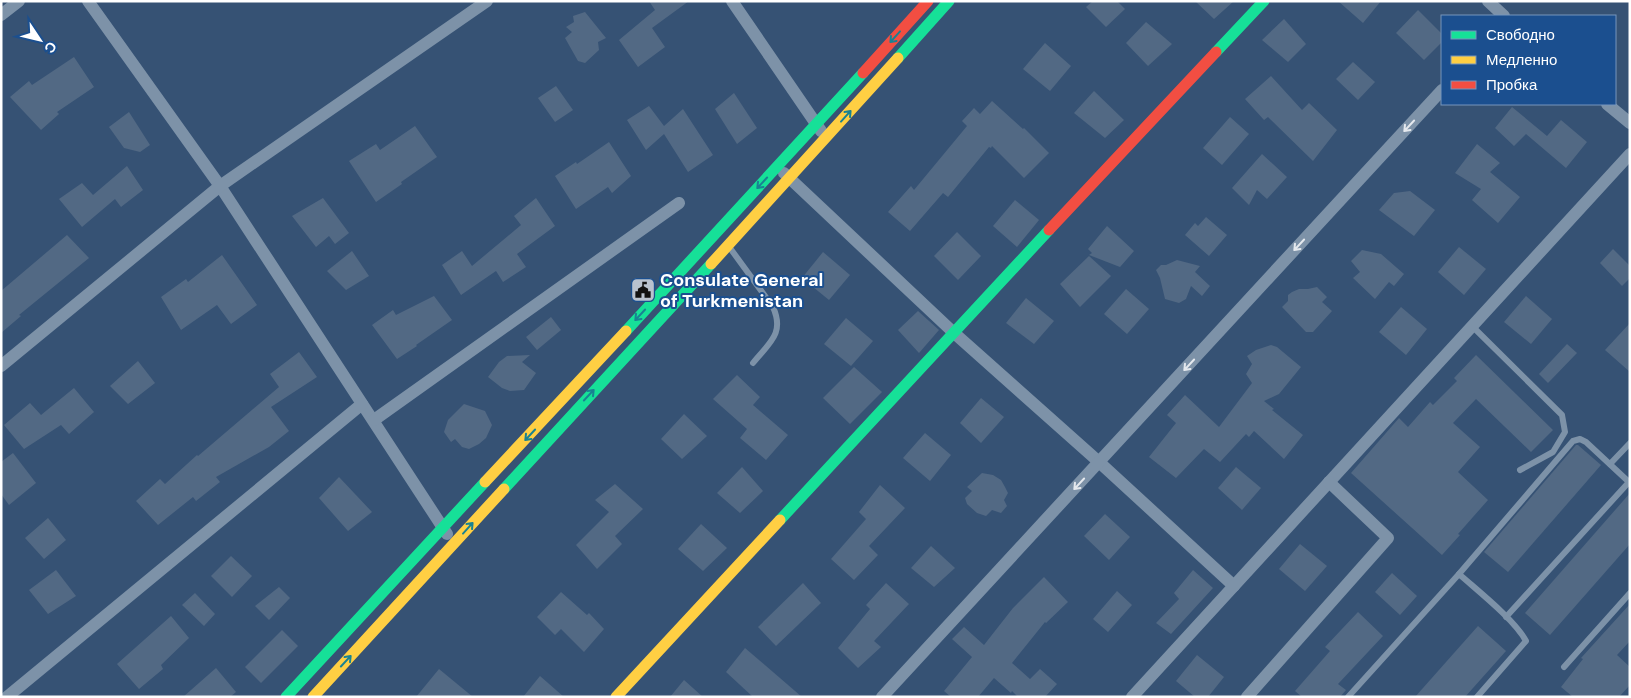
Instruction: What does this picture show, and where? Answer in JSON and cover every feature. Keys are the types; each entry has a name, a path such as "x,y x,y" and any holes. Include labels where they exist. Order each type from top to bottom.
{"street":[{"path":"1,15 19,1"},
{"path":"88,1 220,186 374,420 453,545"},
{"path":"1,366 220,186 487,1"},
{"path":"732,1 826,138"},
{"path":"286,697 817,125 928,1"},
{"path":"313,697 790,178 949,1"},
{"path":"616,697 953,332 1264,1"},
{"path":"1488,1 1503,15"},
{"path":"882,697 1441,91"},
{"path":"1608,105 1630,123"},
{"path":"1132,697 1630,154"},
{"path":"777,167 953,332 1234,586"},
{"path":"374,420 679,203"},
{"path":"8,697 362,404"},
{"path":"1247,697 1388,538 1329,482"}],"lane":[{"path":"728,245 773,306 778,317 775,335 753,363"},
{"path":"1472,326 1562,415 1565,432 1553,452 1520,470"},
{"path":"1348,697 1459,574 1573,441 1580,439 1586,442 1630,482 1506,617"},
{"path":"1610,464 1630,443"},
{"path":"1459,574 1506,617 1526,641 1477,697"},
{"path":"1564,666 1630,594"}],"building":[{"path":"649,1 689,1 652,28 665,47 638,67 619,40 655,10"},
{"path":"1093,1 1117,1 1125,9 1106,27 1086,7"},
{"path":"1195,1 1234,1 1214,19"},
{"path":"1338,1 1381,1 1363,23"},
{"path":"1418,10 1441,33 1441,43 1424,60 1396,33"},
{"path":"585,12 606,38 598,42 599,50 585,63 578,61 565,38 572,32 566,27 574,22 573,16"},
{"path":"1284,19 1306,44 1288,62 1262,40"},
{"path":"1146,22 1172,44 1148,66 1126,43"},
{"path":"1045,43 1071,66 1050,91 1023,69"},
{"path":"74,57 94,87 57,112 59,114 41,130 10,97 29,81 32,85"},
{"path":"1353,62 1375,82 1358,100 1336,79"},
{"path":"1271,76 1302,110 1309,103 1337,130 1313,161 1268,117 1264,120 1245,99"},
{"path":"556,86 573,110 555,122 538,98"},
{"path":"1094,91 1124,120 1105,138 1074,113"},
{"path":"734,93 757,128 737,144 715,109"},
{"path":"992,101 1024,128 1049,153 1024,178 992,146 991,148 989,147 948,197 943,193 910,231 888,212 911,186 914,190 967,126 962,121 974,108 980,114"},
{"path":"649,106 664,126 683,109 713,155 688,172 664,134 646,150 627,120"},
{"path":"1512,107 1547,136 1561,120 1587,142 1566,168 1526,134 1514,146 1495,128"},
{"path":"129,112 150,145 140,152 124,148 109,127"},
{"path":"1230,117 1249,134 1222,165 1203,148"},
{"path":"415,126 437,157 376,202 349,161 376,144 380,150"},
{"path":"609,142 631,176 612,193 608,187 576,209 555,176 576,162 577,164"},
{"path":"1477,144 1500,163 1490,172 1520,197 1498,223 1472,200 1481,189 1455,173"},
{"path":"1262,154 1287,177 1267,199 1257,190 1249,205 1232,188"},
{"path":"127,166 143,190 121,207 115,199 82,227 59,199 82,183 93,195"},
{"path":"1410,191 1435,210 1414,236 1379,210 1394,193"},
{"path":"323,198 349,233 335,244 329,236 316,247 292,216"},
{"path":"536,198 555,226 517,254 526,267 503,282 496,271 461,295 442,265 462,251 472,266 521,225 514,216"},
{"path":"1015,200 1039,220 1017,247 993,226"},
{"path":"1206,217 1227,235 1209,256 1185,235 1195,223 1198,226"},
{"path":"1107,226 1134,251 1120,267 1089,255 1092,253 1088,249"},
{"path":"957,232 981,256 958,280 934,256"},
{"path":"67,235 89,258 19,315 21,316 1,333 1,291"},
{"path":"1459,247 1486,269 1464,295 1438,272"},
{"path":"1613,249 1630,266 1630,278 1622,286 1600,263"},
{"path":"1362,250 1381,254 1404,274 1394,286 1389,282 1375,299 1353,278 1360,272 1351,261"},
{"path":"352,251 369,276 346,290 327,271"},
{"path":"823,252 850,275 829,300 802,278"},
{"path":"222,255 257,305 231,324 217,305 181,330 161,297 186,279 188,282"},
{"path":"1089,256 1111,276 1080,307 1060,284"},
{"path":"1177,260 1200,266 1195,272 1210,286 1202,296 1191,286 1186,299 1179,303 1165,299 1156,270 1161,265"},
{"path":"1317,287 1327,297 1322,302 1332,311 1313,332 1306,332 1282,307 1288,301 1288,295 1292,292 1299,289"},
{"path":"1126,289 1149,309 1127,334 1104,314"},
{"path":"434,296 452,320 397,359 372,325 393,310 396,315"},
{"path":"1526,296 1552,319 1531,344 1504,322"},
{"path":"1026,298 1054,321 1034,344 1006,323"},
{"path":"1401,307 1427,329 1406,355 1379,332"},
{"path":"918,311 939,330 919,353 898,330"},
{"path":"551,317 561,330 537,350 526,337"},
{"path":"846,318 873,341 851,366 824,344"},
{"path":"1630,323 1630,372 1605,350"},
{"path":"1567,344 1577,353 1548,383 1539,374"},
{"path":"1271,345 1277,347 1301,367 1279,394 1264,401 1274,409 1272,410 1303,435 1284,459 1254,431 1249,437 1246,434 1220,462 1204,449 1176,478 1149,457 1176,423 1167,415 1185,395 1219,427 1252,383 1246,374 1252,364 1247,356 1256,350"},
{"path":"299,352 317,377 271,407 289,431 269,447 216,477 220,482 196,501 193,497 158,525 136,501 160,479 165,484 279,387 270,374"},
{"path":"530,355 522,362 536,373 524,390 510,391 502,388 488,377 499,362 507,356"},
{"path":"1476,355 1553,430 1531,452 1476,399 1453,423 1480,447 1458,472 1488,500 1442,555 1351,473 1399,418 1408,427 1430,402 1433,405 1457,381 1454,378"},
{"path":"138,361 155,383 128,404 110,386"},
{"path":"854,367 882,392 850,424 823,398"},
{"path":"737,375 760,397 753,405 788,435 766,460 740,438 747,429 713,399"},
{"path":"74,388 94,412 69,434 61,425 24,449 4,425 30,403 41,415"},
{"path":"981,398 1004,417 981,443 960,423"},
{"path":"464,404 485,411 492,425 486,438 469,449 462,447 455,439 451,442 444,432 448,420"},
{"path":"684,414 707,436 682,459 661,439"},
{"path":"925,433 951,455 930,481 903,458"},
{"path":"1576,445 1601,465 1508,572 1484,552"},
{"path":"13,453 36,483 9,505 1,494 1,462"},
{"path":"742,467 763,491 740,513 717,493"},
{"path":"1236,467 1261,488 1242,510 1218,488"},
{"path":"982,473 993,475 1001,480 1008,493 1004,500 1007,506 1001,513 992,510 986,516 977,513 967,504 965,498 972,491 967,487"},
{"path":"339,477 372,512 348,531 319,498"},
{"path":"615,484 643,509 615,536 622,544 597,569 576,545 609,512 595,500"},
{"path":"880,485 905,508 869,546 878,555 854,580 831,559 866,519 859,512"},
{"path":"1630,493 1630,544 1550,635 1525,613"},
{"path":"1105,514 1130,537 1109,560 1084,536"},
{"path":"48,518 66,540 44,559 25,538"},
{"path":"701,524 727,548 703,571 678,549"},
{"path":"1300,544 1327,566 1305,591 1279,569"},
{"path":"931,546 955,568 934,587 911,568"},
{"path":"231,556 252,576 232,597 211,576"},
{"path":"56,570 76,596 48,614 29,590"},
{"path":"1193,570 1213,588 1171,634 1156,623 1179,599 1174,593"},
{"path":"1392,573 1417,596 1400,615 1375,592"},
{"path":"1044,577 1068,602 1045,622 1012,663 1030,679 1040,669 1057,684 1045,697 1018,697 994,678 978,697 951,697 944,691 972,657 952,639 964,627 984,645 1013,608"},
{"path":"803,583 821,603 776,646 758,627"},
{"path":"886,583 909,604 874,641 881,647 858,668 838,648 870,609 866,605"},
{"path":"279,587 290,598 269,620 255,606"},
{"path":"1117,591 1132,605 1108,632 1093,619"},
{"path":"561,592 587,615 589,613 604,629 584,652 561,629 555,635 537,617"},
{"path":"195,593 215,614 204,626 182,605"},
{"path":"1630,604 1630,641 1617,655 1630,667 1630,685 1619,697 1573,697 1561,687 1583,659 1581,658"},
{"path":"1358,612 1383,636 1338,684 1346,690 1340,697 1302,697 1295,691 1330,651 1325,647"},
{"path":"171,616 189,638 161,665 163,669 139,689 117,664"},
{"path":"1478,626 1506,651 1465,697 1415,697"},
{"path":"282,630 298,646 261,683 245,667"},
{"path":"745,648 802,697 753,697 726,672"},
{"path":"1197,655 1224,677 1208,697 1195,697 1176,681"},
{"path":"216,668 236,692 230,697 183,697"},
{"path":"439,669 473,697 416,697"},
{"path":"540,676 564,697 523,697"},
{"path":"684,680 703,697 670,697"}],"traffic: fast":[{"path":"898,58 949,1"},
{"path":"1216,52 1264,1"},
{"path":"626,331 863,73"},
{"path":"780,520 1049,230"},
{"path":"504,489 711,264"},
{"path":"286,697 485,482"}],"traffic: slow":[{"path":"711,264 898,58"},
{"path":"485,482 626,331"},
{"path":"313,697 504,489"},
{"path":"616,697 780,520"}],"traffic: jam":[{"path":"863,73 928,1"},
{"path":"1049,230 1216,52"}],"place":[{"name":"Consulate General of Turkmenistan","path":"643,290"}]}
